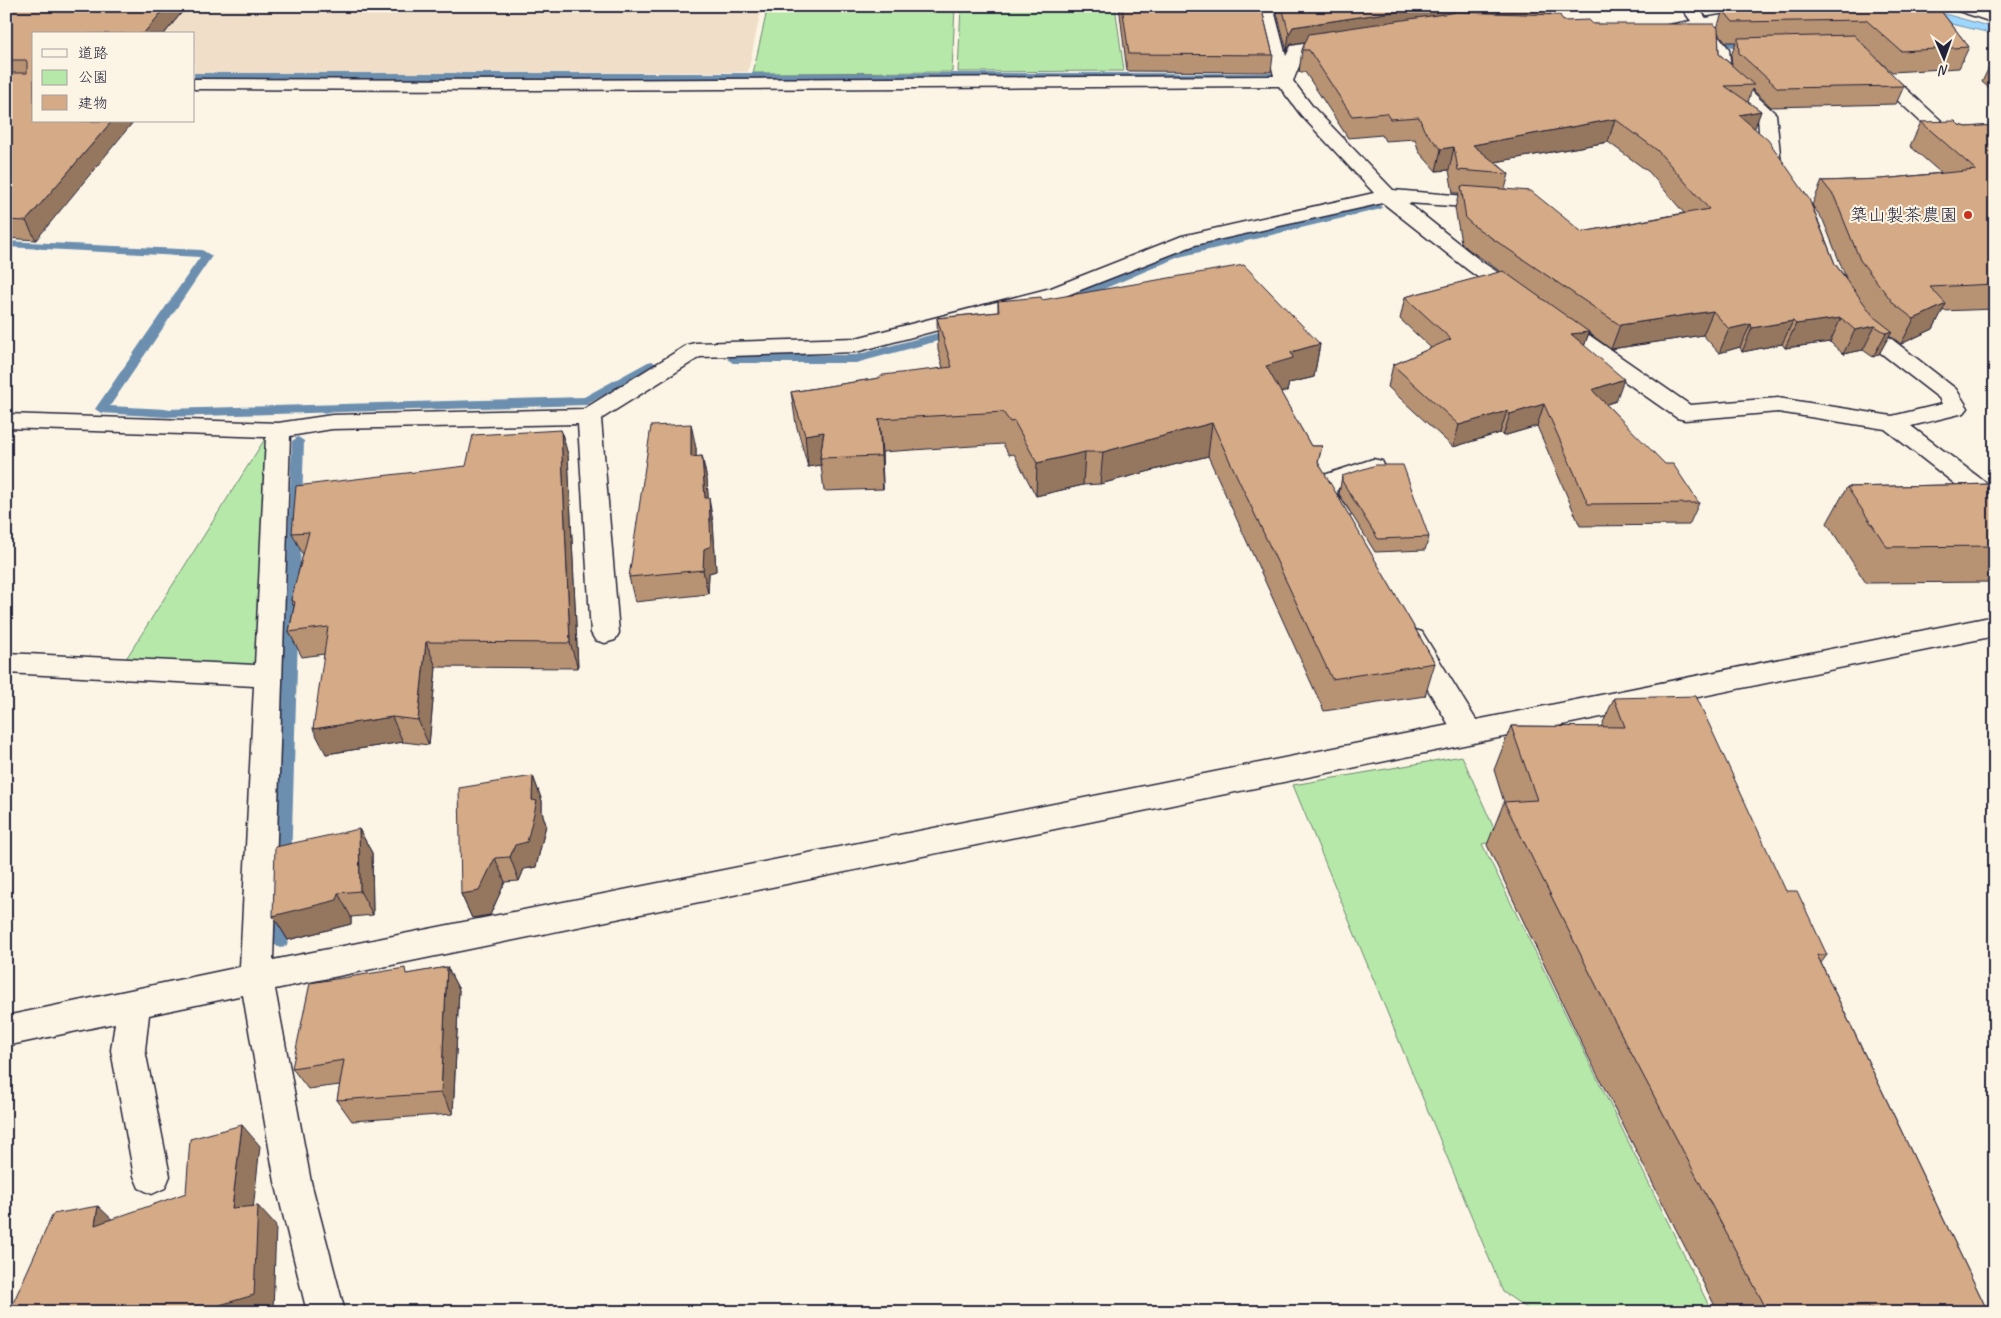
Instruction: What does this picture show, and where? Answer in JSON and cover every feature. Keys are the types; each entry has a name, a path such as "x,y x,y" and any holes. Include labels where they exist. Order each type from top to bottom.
{"street":[{"path":"1265,6 1284,81 1307,111 1387,196 1475,266 1685,413 1778,405 1892,423 1956,408 1948,394 1872,335 1847,300"},
{"path":"1688,6 1700,24 1729,49 1722,74 1767,114 1771,164 1788,188"},
{"path":"1958,6 1995,18"},
{"path":"1644,32 1653,33 1774,12"},
{"path":"1284,81 1297,50 1356,41"},
{"path":"1858,53 1955,143 1995,139"},
{"path":"195,84 552,85 1284,81"},
{"path":"6,420 278,430 332,422 589,416 695,350 856,345 1058,292 1189,240 1387,196 1512,205"},
{"path":"589,416 605,632"},
{"path":"1892,423 1982,492 1995,494"},
{"path":"278,430 256,978 293,1182 326,1312"},
{"path":"1351,536 1325,494 1327,483 1373,467"},
{"path":"1402,622 1468,732"},
{"path":"6,1031 256,978 1995,626"},
{"path":"6,662 268,676"},
{"path":"134,1004 128,1050 152,1176"}],"shaded area":[{"path":"6,6 762,6 748,72 195,74 195,32 32,32"}],"green space":[{"path":"768,6 955,6 952,72 753,73"},
{"path":"961,6 1115,6 1124,71 958,72"},
{"path":"268,434 255,669 124,662"},
{"path":"1462,756 1499,840 1482,844 1712,1312 1532,1312 1503,1292 1293,785"}],"water":[{"path":"1916,6 1995,28 1995,34 1943,22"}],"building":[{"path":"6,6 167,6 145,32 32,32 32,122 111,122 26,221 6,220 6,73 27,73 27,62 26,60 6,60"},
{"path":"1122,6 1261,6 1273,55 1129,54"},
{"path":"1282,6 1432,6 1293,27 1289,34"},
{"path":"1748,6 1937,6 1969,47 1901,51 1866,20 1733,22 1723,10 1750,9"},
{"path":"1457,12 1560,15 1563,21 1589,20 1593,24 1714,24 1718,28 1719,54 1754,85 1725,86 1761,111 1739,115 1768,140 1809,199 1835,264 1874,317 1892,331 1886,333 1875,326 1855,330 1841,318 1796,324 1793,321 1752,328 1751,324 1729,329 1713,311 1620,325 1474,226 1466,219 1461,186 1531,191 1582,232 1709,209 1657,150 1615,119 1473,145 1509,174 1458,170 1454,147 1441,149 1424,130 1419,117 1390,119 1386,113 1352,116 1309,50 1302,50 1309,34"},
{"path":"1854,35 1904,86 1778,88 1739,53 1738,38"},
{"path":"1955,121 1959,125 1967,127 1995,125 1995,284 1930,287 1946,304 1914,319 1894,304 1860,260 1834,196 1822,181 1881,179 1976,170 1921,122"},
{"path":"1244,265 1320,344 1291,352 1293,358 1266,366 1311,446 1322,446 1318,462 1435,663 1332,679 1212,423 1103,452 1085,452 1037,463 1014,421 1010,422 1003,412 879,419 881,456 820,458 824,432 805,435 791,392 879,378 883,375 952,367 937,318 999,312 998,301 1041,297 1042,300"},
{"path":"1503,271 1589,332 1571,334 1624,379 1592,390 1665,464 1673,464 1699,503 1588,504 1544,404 1510,414 1507,411 1459,425 1393,365 1451,339 1405,297"},
{"path":"691,424 691,457 702,456 705,498 709,498 711,546 704,549 703,570 629,577 651,426"},
{"path":"561,430 570,643 426,642 418,720 392,717 313,729 328,627 289,632 295,602 291,600 309,532 292,533 296,486 466,466 473,435"},
{"path":"1376,465 1403,465 1429,537 1378,539 1342,481 1342,476"},
{"path":"1995,484 1995,546 1887,547 1847,487"},
{"path":"1696,696 1786,891 1797,891 1827,955 1817,955 1988,1312 1877,1312 1867,1305 1767,1310 1608,1009 1504,802 1537,800 1511,726 1625,727 1614,698"},
{"path":"533,776 532,800 537,801 527,842 515,845 510,857 495,858 479,891 461,894 459,788"},
{"path":"359,829 360,891 338,893 337,900 273,916 275,847"},
{"path":"447,967 441,1093 337,1100 344,1060 292,1068 310,983 405,968 406,974"},
{"path":"242,1125 232,1208 258,1206 254,1295 196,1312 9,1312 53,1214 98,1206 95,1225 186,1193 190,1139"}],"waterway":[{"path":"1727,44 1755,43"},
{"path":"195,76 1273,76"},
{"path":"1064,302 1175,254 1377,207"},
{"path":"6,244 202,253 206,256 101,409 166,413 586,401 652,365"},
{"path":"733,359 856,359 956,332"},
{"path":"283,864 298,441"},
{"path":"281,940 282,909"}],"place":[{"name":"築山製茶農園","path":"1968,215"}]}
